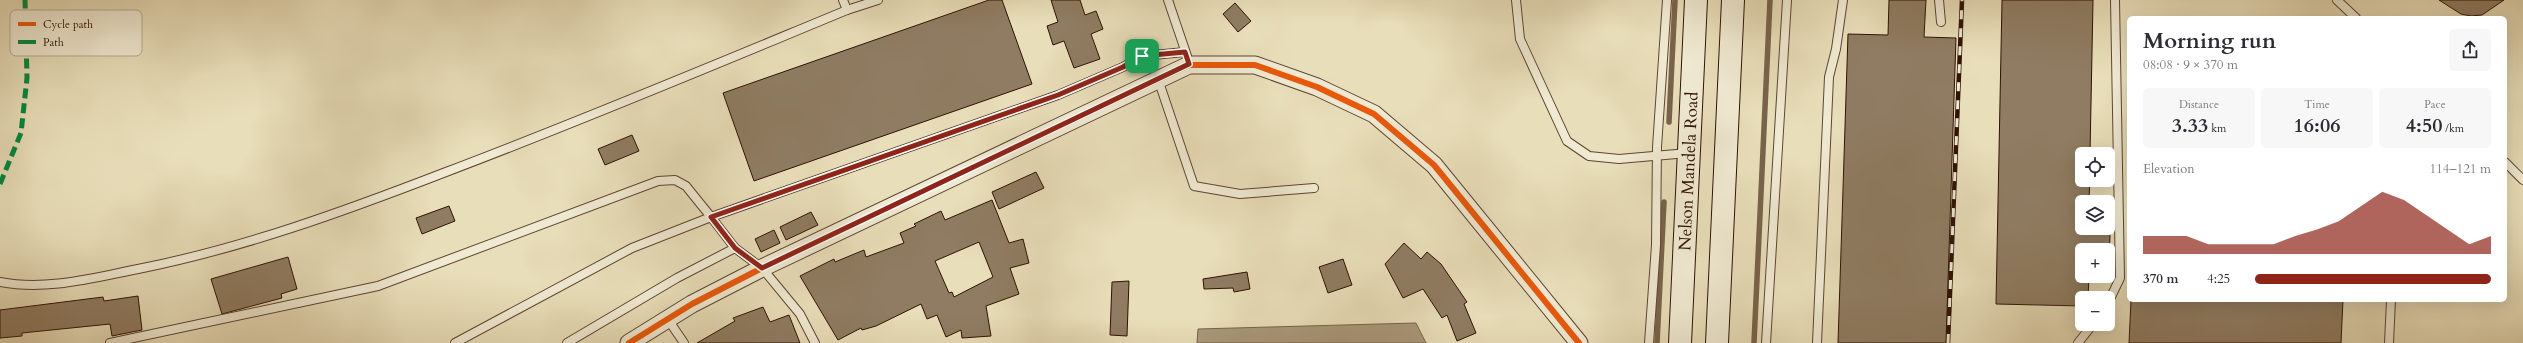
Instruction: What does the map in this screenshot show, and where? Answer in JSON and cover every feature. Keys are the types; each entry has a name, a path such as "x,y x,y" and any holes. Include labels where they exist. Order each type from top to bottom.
{"main road":[{"name":"Nelson Mandela Road","path":"1680,343 1696,0"},
{"path":"1717,343 1733,0"}],"street":[{"path":"629,343 667,318 762,268 1158,79 1187,58 1255,66 1316,88 1374,114 1434,165 1580,343"}],"lane":[{"path":"843,0 847,10"},
{"path":"0,282 22,286 73,282 179,261 270,236 362,204 537,137 847,10 878,0"},
{"path":"455,343 632,248 711,217 1058,95 1123,67 1142,56 1187,58 1168,0"},
{"path":"1516,0 1520,39 1567,141 1589,156 1619,159 1689,153"},
{"path":"1649,343 1656,245 1657,156 1667,0"},
{"path":"1766,343 1787,0"},
{"path":"1817,343 1828,77 1836,49 1843,0"},
{"path":"1939,0 1941,22"},
{"path":"2114,291 2120,278 2115,0"},
{"path":"2337,0 2354,16"},
{"path":"1158,79 1194,186 1240,194 1314,188"},
{"path":"2507,164 2523,180"},
{"path":"110,343 378,286 658,181 676,180 686,186 735,248 762,268 800,314 815,343"},
{"path":"567,343 677,278 735,248"},
{"path":"2389,343 2391,302"},
{"path":"667,318 684,343"},
{"path":"2078,343 2087,331"}],"shaded area":[{"path":"1416,323 1426,343 1197,343 1198,329"}],"building":[{"path":"989,0 1002,0 1032,84 754,181 723,93"},
{"path":"1051,0 1080,0 1085,15 1096,11 1103,29 1091,34 1100,59 1074,68 1064,41 1053,45 1047,26 1058,22"},
{"path":"1889,0 1926,0 1924,37 1956,38 1946,343 1838,343 1848,34 1888,35"},
{"path":"2002,0 2093,0 2090,147 2075,147 2075,187 2090,187 2089,195 2075,195 2075,235 2110,235 2110,243 2075,243 2075,283 2089,283 2088,291 2075,291 2075,306 1996,304"},
{"path":"2439,0 2504,0 2482,15 2471,16 2461,14"},
{"path":"1235,3 1251,21 1238,32 1223,14"},
{"path":"632,135 639,151 605,165 598,149"},
{"path":"1036,172 1044,188 999,209 992,192"},
{"path":"992,200 1009,243 1023,239 1029,263 1010,268 1019,294 986,306 991,336 962,338 961,330 946,337 937,315 927,319 921,304 876,326 862,330 861,328 838,340 800,276 834,259 835,262 864,250 866,257 904,243 900,233 916,226 914,224 941,211 945,220","holes":["979,242 993,277 954,297 952,292 949,293 935,261"]},
{"path":"449,206 455,221 422,234 416,218"},
{"path":"811,212 818,225 786,240 780,227"},
{"path":"774,230 780,243 761,252 755,239"},
{"path":"1404,243 1421,259 1427,252 1441,264 1467,302 1464,304 1476,333 1457,341 1447,315 1442,318 1423,289 1403,298 1385,264"},
{"path":"288,257 297,289 281,294 282,298 222,314 211,279"},
{"path":"1343,259 1352,285 1328,293 1319,267"},
{"path":"1247,272 1250,289 1234,292 1233,288 1204,289 1203,279"},
{"path":"1129,281 1127,336 1110,335 1112,282"},
{"path":"138,296 142,330 112,336 110,324 22,333 22,336 0,338 0,310 103,297 104,301"},
{"path":"2131,302 2343,302 2341,343 2129,343"},
{"path":"763,307 770,322 789,315 800,343 697,343 735,321 733,318"}],"waterway":[{"path":"1669,122 1675,0"},
{"path":"1754,343 1770,0"},
{"path":"1657,343 1664,202"}],"railway":[{"path":"1948,343 1962,0"}],"marked path":[{"path":"25,0 25,10"},
{"path":"0,184 21,133 27,78 26,56"}],"cycle path":[{"path":"629,343 692,304 762,268 1189,65 1255,65 1317,87 1374,114 1434,165 1579,343"}],"route":[{"path":"1185,52 1189,64 762,268 735,248 711,217 1058,95 1123,67 1142,56 1157,53 1185,52"}]}
